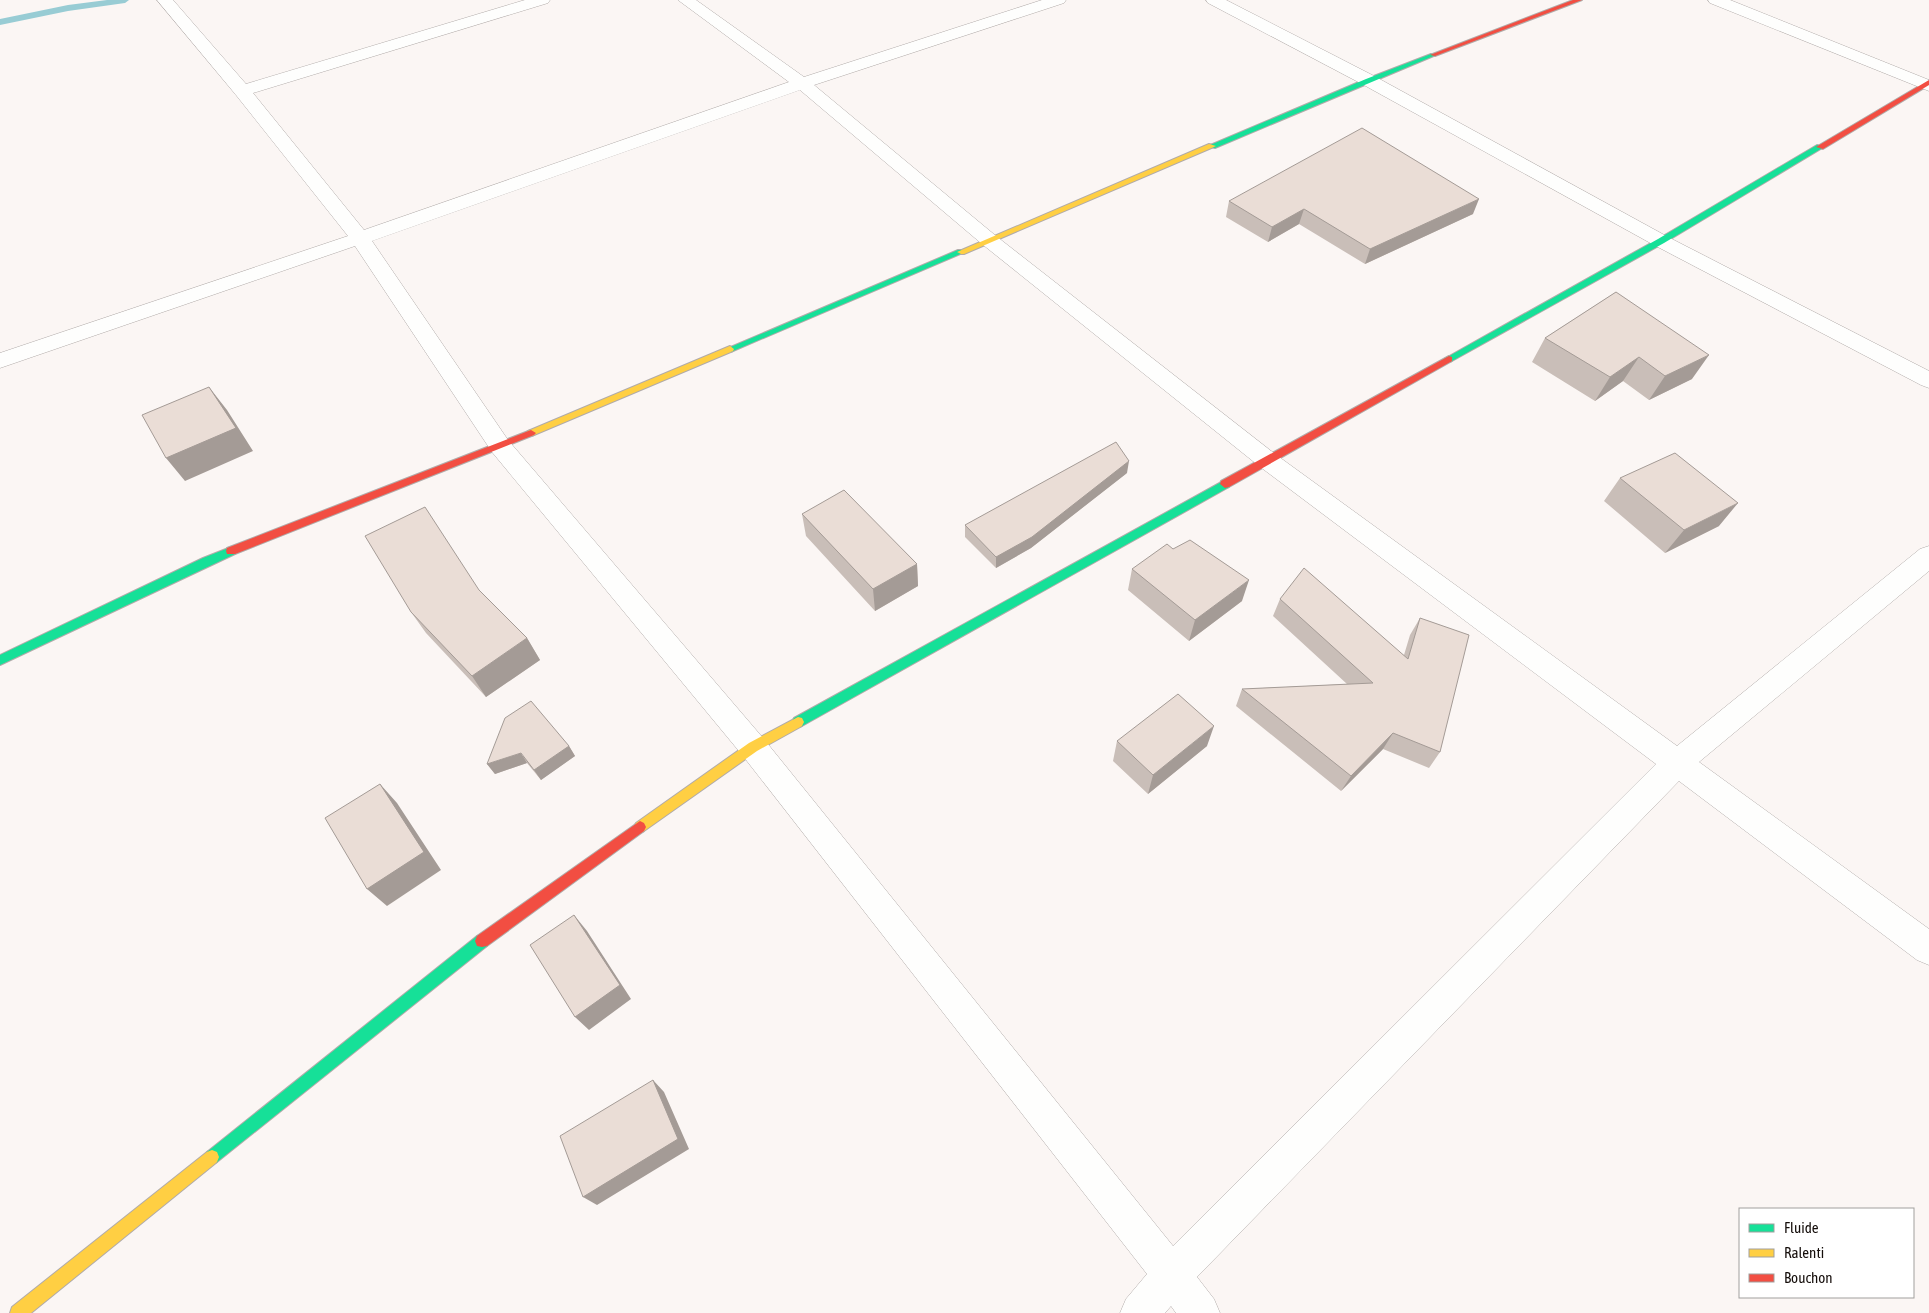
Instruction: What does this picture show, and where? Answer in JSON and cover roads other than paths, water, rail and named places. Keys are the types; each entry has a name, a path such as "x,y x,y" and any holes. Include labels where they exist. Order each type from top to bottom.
{"street":[{"path":"164,0 242,90 360,238 500,446 753,747 1172,1275 1200,1313"},
{"path":"242,90 542,0"},
{"path":"686,0 802,83 989,240 1267,460 1929,949"},
{"path":"0,361 360,238 802,83 1058,0"},
{"path":"1214,0 1368,80 1661,241 1929,380"},
{"path":"0,660 207,561 500,446 1368,80 1579,0"},
{"path":"1716,0 1928,84"},
{"path":"18,1313 498,927 753,747 1661,241 1928,84"},
{"path":"1140,1313 1172,1275 1677,763 1929,556"}],"waterway":[{"path":"0,22 68,8 125,0"}]}
